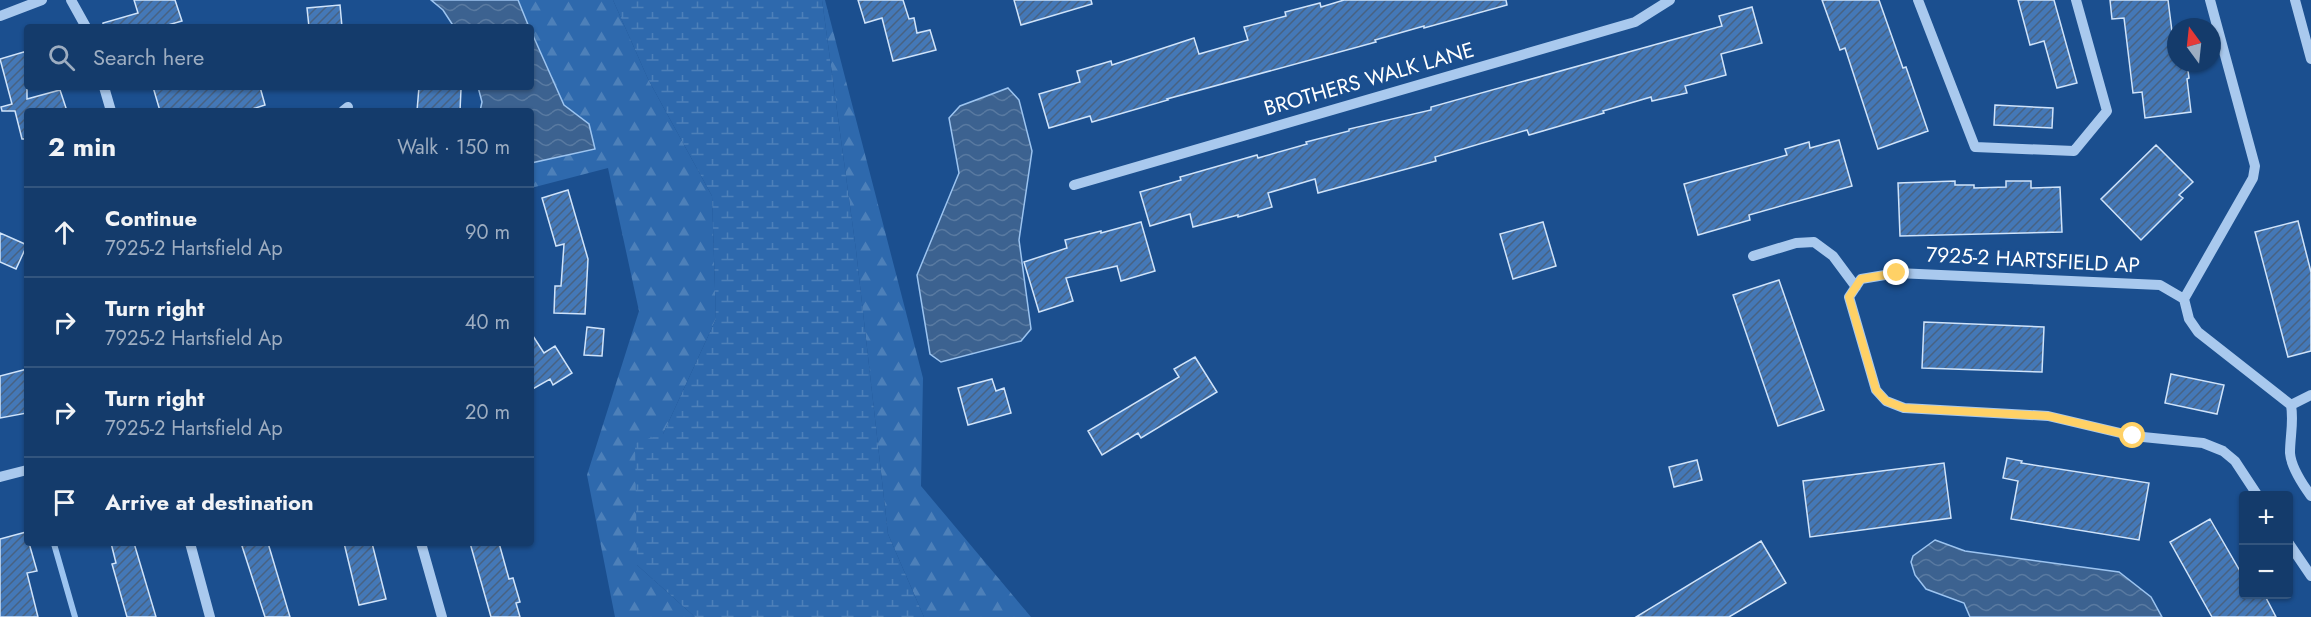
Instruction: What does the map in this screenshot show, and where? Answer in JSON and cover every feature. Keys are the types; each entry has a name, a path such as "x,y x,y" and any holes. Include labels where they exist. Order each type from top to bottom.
{"street":[{"path":"0,16 42,0"},
{"path":"71,0 84,24"},
{"name":"BROTHERS WALK LANE","path":"1074,185 1635,22 1670,0"},
{"path":"1918,0 1975,147 2074,151 2107,111 2076,0"},
{"path":"2210,0 2255,166 2253,178 2184,298 2189,319 2198,332 2291,405 2293,420 2290,455 2303,485 2311,496"},
{"path":"2295,0 2311,59"},
{"path":"105,90 110,108"},
{"path":"1753,256 1796,243 1814,242 1833,256 1856,287 1849,297 1876,390 1886,401 1904,408 2048,416 2133,436 2203,443 2223,451 2235,460 2255,491"},
{"name":"7925-2 HARTSFIELD AP","path":"1856,287 1861,279 1897,273 2160,285 2184,298"},
{"path":"2291,405 2311,396"},
{"path":"0,477 24,471"},
{"path":"2291,545 2311,576"},
{"path":"191,546 210,617"},
{"path":"422,546 442,617"}],"green space":[{"path":"518,0 613,0 648,79 712,196 716,319 663,434 637,565 695,617 615,617 587,475 639,311 608,168 534,187 534,162 595,149 589,124 564,105 534,37 534,24 529,24"},
{"path":"613,0 822,0 856,250 888,534 924,617 695,617 637,565 635,443 663,434 716,319 712,196 648,79"},
{"path":"822,0 825,0 923,378 921,486 1031,617 924,617 888,534 856,250"}],"water":[{"path":"431,0 518,0 528,24 452,24 443,10"},
{"path":"534,38 564,105 589,124 595,149 534,162 534,108 481,108 482,102 479,90 534,90"},
{"path":"1008,88 1019,100 1032,151 1019,240 1031,329 1021,341 941,362 930,354 917,275 959,173 949,118 960,106"},
{"path":"1935,540 1965,551 2119,572 2151,597 2162,617 1970,617 1964,603 1926,589 1915,575 1911,562 1913,556"}],"building":[{"path":"134,0 175,0 182,21 172,24 103,24 138,13"},
{"path":"858,0 903,0 909,19 914,18 917,33 930,30 936,50 893,61 882,18 865,23"},
{"path":"1014,0 1091,0 1092,4 1021,25"},
{"path":"1344,0 1506,0 1507,5 1424,28 1424,26 1375,40 1376,42 1167,99 1092,122 1090,116 1049,128 1039,94 1080,82 1077,71 1111,61 1112,65 1194,38 1199,54 1248,40 1244,27 1286,16 1285,12 1320,3 1321,7"},
{"path":"1822,0 1879,0 1903,68 1906,67 1928,131 1878,149 1845,48 1840,50"},
{"path":"2018,0 2054,0 2077,83 2057,88 2044,41 2030,45"},
{"path":"2110,0 2168,0 2170,18 2167,18 2167,72 2188,72 2191,112 2145,118 2142,92 2133,93 2124,18 2112,19"},
{"path":"340,5 342,24 309,24 307,8"},
{"path":"1752,7 1762,43 1721,54 1726,75 1685,86 1687,93 1652,101 1651,97 1529,135 1527,130 1435,157 1436,161 1318,193 1315,179 1268,193 1272,207 1238,217 1238,215 1193,227 1190,214 1150,226 1140,192 1181,180 1180,177 1257,155 1258,158 1349,131 1349,129 1431,110 1431,107 1722,26 1719,16"},
{"path":"24,52 24,90 27,90 27,99 60,90 66,108 24,108 24,139 22,139 15,111 2,111 1,107 12,104 0,59"},
{"path":"154,90 261,90 265,105 256,108 159,108"},
{"path":"419,90 461,90 460,108 417,108"},
{"path":"1995,105 2053,108 2052,128 1994,125"},
{"path":"1839,140 1852,186 1749,215 1750,220 1698,235 1684,184 1787,155 1785,149 1809,142 1810,148"},
{"path":"2156,145 2193,182 2179,195 2183,198 2141,240 2101,199"},
{"path":"1955,181 1955,185 1974,185 1974,188 2006,187 2006,181 2031,181 2031,188 2060,187 2062,232 1900,236 1898,183"},
{"path":"568,190 588,259 585,314 554,313 555,286 561,286 564,244 556,246 542,198"},
{"path":"2298,221 2311,272 2311,351 2288,357 2255,232"},
{"path":"1141,222 1155,271 1121,281 1117,266 1066,278 1073,301 1039,312 1024,262 1067,248 1065,240"},
{"path":"1543,222 1556,266 1513,279 1500,234"},
{"path":"0,233 24,244 24,252 16,269 0,262"},
{"path":"1779,280 1824,410 1778,426 1733,295"},
{"path":"1924,322 2044,327 2042,372 1922,368"},
{"path":"587,327 604,329 602,356 584,355"},
{"path":"534,338 544,353 555,346 572,373 553,385 550,379 534,388"},
{"path":"1195,357 1217,392 1141,438 1138,433 1102,455 1088,431 1179,377 1174,369"},
{"path":"24,370 24,414 0,418 0,376"},
{"path":"2171,374 2224,385 2217,414 2165,403"},
{"path":"992,379 996,391 1004,388 1011,413 968,425 958,388"},
{"path":"2007,458 2022,461 2021,463 2149,483 2139,540 2011,519 2018,481 2003,478"},
{"path":"1697,460 1702,480 1674,487 1669,467"},
{"path":"1944,463 1951,518 1810,537 1803,481"},
{"path":"2210,519 2239,569 2239,599 2267,599 2276,617 2212,617 2170,542"},
{"path":"24,533 24,546 30,546 37,571 27,573 38,617 0,617 0,539"},
{"path":"1761,541 1786,583 1729,617 1636,617"},
{"path":"112,546 135,546 156,617 127,617 112,564 116,563"},
{"path":"242,546 269,546 290,617 265,617"},
{"path":"345,546 373,546 386,599 359,605"},
{"path":"471,546 500,546 509,579 513,578 520,602 516,603 520,617 491,617"}],"waterway":[{"path":"55,546 75,617"}],"route":[{"path":"1897,273 1861,279 1849,297 1876,390 1886,401 1904,408 2048,416 2133,436"}]}
